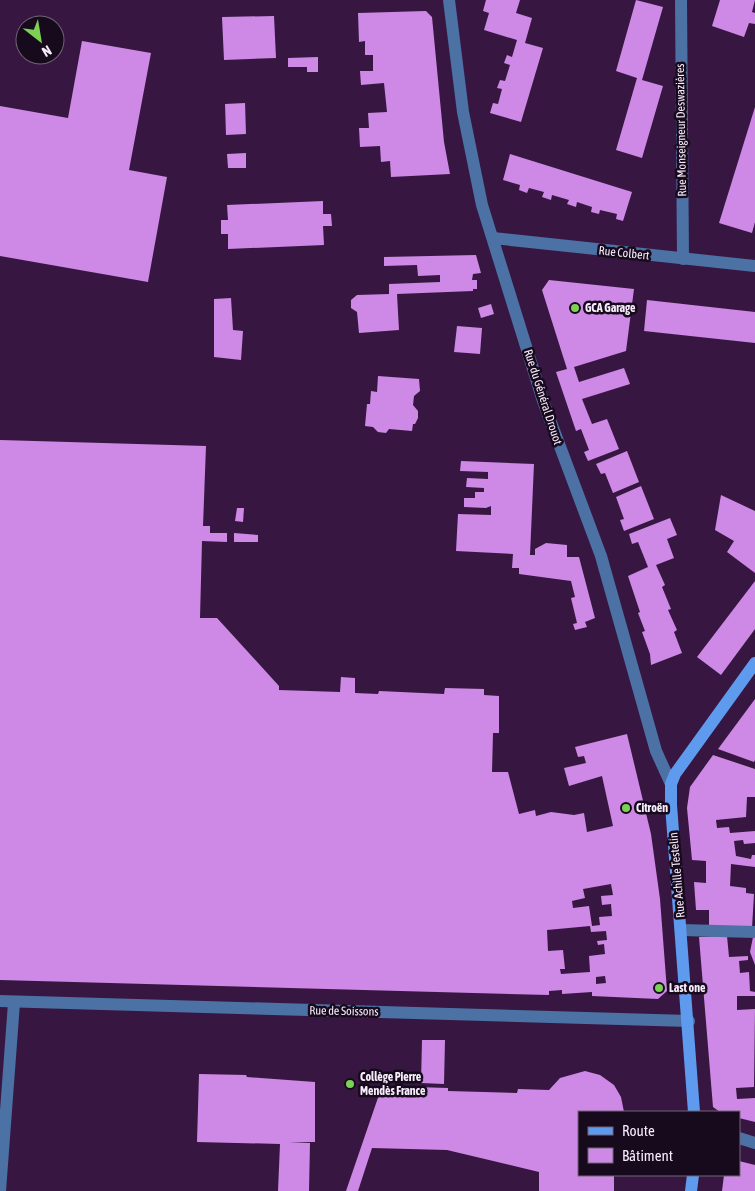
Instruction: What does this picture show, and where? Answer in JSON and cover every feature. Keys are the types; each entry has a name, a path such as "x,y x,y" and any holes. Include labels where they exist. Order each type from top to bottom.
{"street":[{"name":"Rue du Général Drouot","path":"449,0 469,148 493,238 543,400 601,556 656,751 671,784"},
{"name":"Rue Monseigneur Deswazières","path":"681,0 683,259"},
{"name":"Rue Colbert","path":"493,238 755,266"},
{"name":"Rue Achille Testelin","path":"694,1111 689,1021 670,805 671,784 687,755 755,663"},
{"path":"681,930 755,932"},
{"name":"Rue de Soissons","path":"0,1001 14,1003 689,1021"},
{"path":"0,1191 14,1003"},
{"path":"740,1138 755,1143"},
{"path":"692,1191 693,1176"}],"building":[{"path":"486,0 520,0 516,13 532,18 525,43 543,48 521,122 490,113 493,103 498,104 502,89 497,88 500,80 505,81 510,65 504,63 507,55 512,57 517,40 484,30 489,13 483,11"},
{"path":"636,0 663,7 642,80 663,86 642,158 616,150 637,78 616,71"},
{"path":"720,0 755,0 752,12 755,13 755,24 749,23 744,37 712,26"},
{"path":"426,11 432,17 444,142 450,174 391,177 390,161 381,162 380,146 360,147 359,128 369,128 368,113 387,112 384,83 361,85 360,71 373,71 373,55 365,55 365,41 359,42 358,13"},
{"path":"274,16 276,58 224,60 222,17"},
{"path":"82,41 151,53 129,170 167,177 148,282 0,256 0,106 68,118"},
{"path":"318,57 318,72 307,72 307,67 288,67 288,58"},
{"path":"245,103 246,134 226,135 225,104"},
{"path":"755,107 755,222 752,233 719,223"},
{"path":"246,153 246,168 228,168 227,154"},
{"path":"510,154 632,192 623,221 616,219 617,214 600,210 599,214 591,212 592,207 577,202 576,207 567,204 569,200 552,195 551,200 542,197 544,192 529,188 527,193 519,190 520,185 503,180"},
{"path":"323,201 323,214 331,214 332,226 323,226 324,245 228,249 228,234 221,234 221,220 228,220 227,205"},
{"path":"476,255 481,273 473,274 472,280 477,280 477,289 473,289 473,291 397,294 399,330 359,333 357,312 351,308 351,300 357,295 389,294 389,284 440,282 440,275 418,276 417,265 384,266 384,257"},
{"path":"549,280 634,289 626,351 574,367 579,382 624,368 630,384 582,399 592,424 607,419 619,449 588,461 584,452 589,450 581,429 576,431 556,372 567,369 542,290"},
{"path":"231,298 233,330 243,331 241,360 214,357 214,299"},
{"path":"647,300 755,312 755,343 644,331"},
{"path":"491,304 494,314 481,318 478,308"},
{"path":"457,326 482,328 480,354 454,352"},
{"path":"378,376 419,379 420,391 414,396 413,405 418,411 418,418 415,424 413,424 412,431 389,429 386,433 378,432 373,427 365,426 367,404 370,404 371,391 377,392"},
{"path":"0,440 206,446 203,526 210,526 210,533 227,533 227,542 202,541 200,618 217,618 279,686 279,690 340,692 341,677 355,678 355,693 378,694 379,691 444,694 445,688 484,689 484,695 499,696 499,733 493,733 492,772 508,772 519,814 535,810 536,816 551,812 574,815 584,813 587,832 613,826 602,776 569,786 564,768 586,763 584,756 578,757 575,747 627,734 651,834 660,899 667,991 658,999 592,996 592,992 562,994 562,990 549,991 549,995 0,980","holes":["611,884 613,895 601,896 602,905 611,904 612,916 599,917 600,925 592,926 589,906 573,908 572,901 585,898 583,889","590,926 591,932 606,931 607,940 597,941 598,945 604,944 605,954 589,956 590,972 561,974 560,969 565,969 563,950 548,951 547,930","605,976 606,983 596,984 596,977"]},
{"path":"627,451 639,482 613,493 605,473 601,474 596,464"},
{"path":"461,461 534,464 530,555 535,555 535,549 546,543 567,545 567,557 579,557 595,618 585,622 587,627 575,630 573,624 577,623 571,598 575,597 571,581 519,574 519,568 512,568 513,554 456,551 458,514 491,515 491,506 486,508 464,507 464,498 475,498 475,492 484,492 484,488 466,487 467,478 488,479 488,472 460,471"},
{"path":"641,486 654,519 624,531 620,520 624,519 616,497"},
{"path":"721,495 755,511 755,573 727,552 734,541 715,530"},
{"path":"237,508 244,508 243,522 235,521"},
{"path":"670,518 677,535 667,539 674,558 656,565 665,585 662,587 671,609 668,610 677,630 674,632 682,653 651,665 650,654 642,632 645,631 628,576 648,567 638,542 632,544 629,534"},
{"path":"234,533 258,535 258,542 234,542"},
{"path":"755,581 755,629 721,675 697,657"},
{"path":"755,699 755,760 754,762 718,749"},
{"path":"713,755 755,769 755,797 747,797 746,817 716,820 717,828 729,827 730,833 755,831 755,843 744,844 743,840 734,841 736,856 751,859 752,855 755,855 755,867 731,864 730,886 746,888 746,893 754,894 752,928 709,926 709,910 696,910 694,882 706,883 706,861 692,860 687,808 690,787"},
{"path":"727,936 729,957 748,956 748,960 739,961 740,973 749,972 750,991 755,992 755,996 737,996 737,1010 755,1009 754,1087 736,1088 737,1099 755,1098 755,1122 740,1118 740,1111 719,1111 713,1107 699,937"},
{"path":"753,937 755,938 755,965 750,952"},
{"path":"422,1040 445,1040 444,1084 421,1083"},
{"path":"585,1071 600,1075 614,1085 621,1097 624,1111 578,1111 578,1176 614,1176 614,1191 539,1191 539,1172 447,1150 372,1148 358,1191 346,1191 382,1086 448,1088 448,1091 517,1093 518,1089 549,1090 560,1078"},
{"path":"199,1074 246,1075 247,1077 315,1082 315,1142 289,1142 310,1143 309,1191 278,1191 280,1144 197,1142"},
{"path":"740,1161 755,1165 755,1191 722,1191 724,1176 740,1176"}],"place":[{"name":"GCA Garage","path":"575,308"},
{"name":"Citroën","path":"626,808"},
{"name":"Last one","path":"659,988"},
{"name":"Collège Pierre Mendès France","path":"350,1084"}]}
